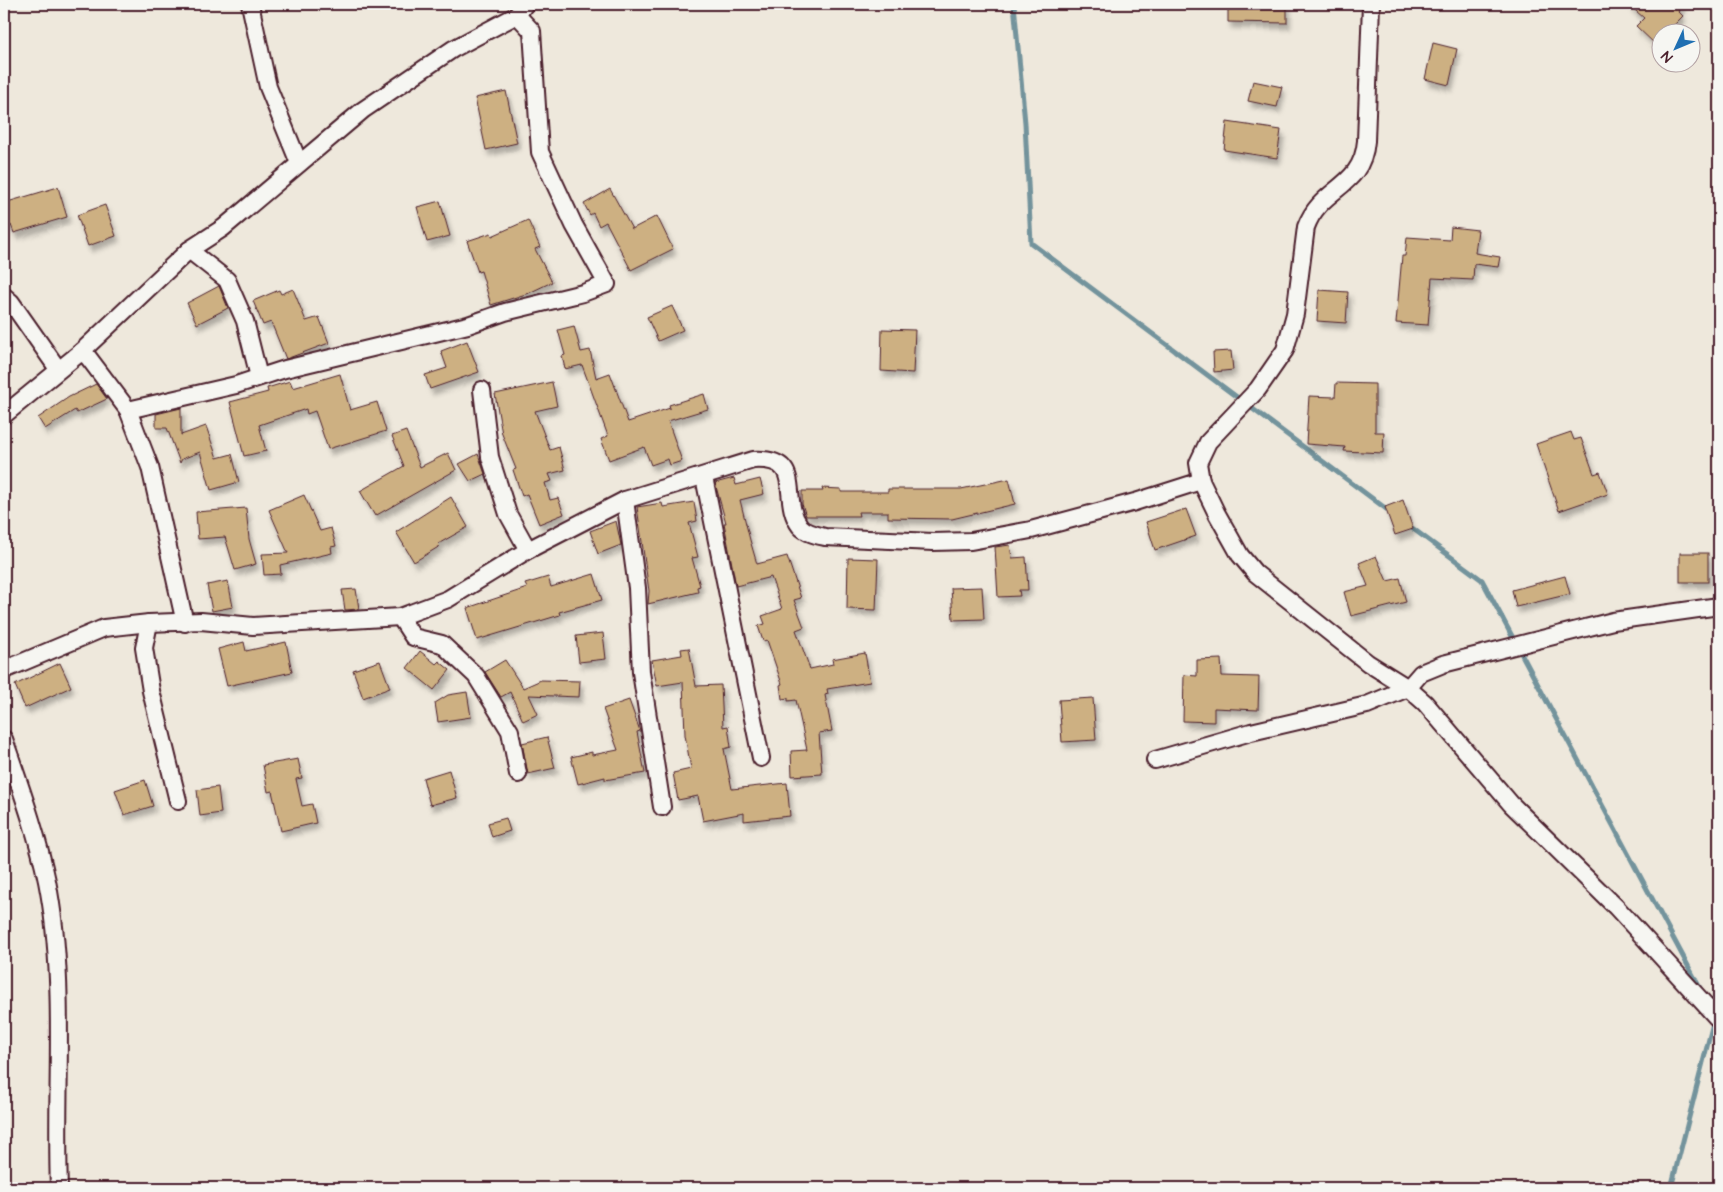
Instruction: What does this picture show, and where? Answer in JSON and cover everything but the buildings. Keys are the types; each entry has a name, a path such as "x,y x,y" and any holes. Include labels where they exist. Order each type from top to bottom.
{"street":[{"path":"250,4 268,87 299,163"},
{"path":"1371,4 1365,152 1358,169 1350,178 1321,201 1310,216 1306,227 1295,314 1285,350 1258,389 1208,442 1198,463 1201,482 1240,555 1255,573 1368,663 1408,688 1425,703 1511,804 1616,907 1719,1020"},
{"path":"4,415 81,352 189,250 223,228 363,110 453,49 521,9 532,31 540,152 574,225 607,284 583,293 505,312 468,325 285,369 236,385 128,410"},
{"path":"189,250 227,280 246,321 259,377"},
{"path":"4,296 11,302 58,369"},
{"path":"81,352 88,357 128,410 150,467 185,623"},
{"path":"482,390 490,457 508,514 528,550"},
{"path":"4,670 104,628 149,623 201,621 253,626 400,617 448,599 528,550 625,500 704,477 753,460 772,460 784,469 788,476 796,519 808,532 824,537 933,542 971,541 1030,530 1201,482"},
{"path":"704,477 761,758"},
{"path":"625,500 636,579 641,672 662,806"},
{"path":"1155,760 1251,732 1367,705 1408,688 1421,673 1431,667 1452,661 1613,621 1719,606"},
{"path":"400,617 413,637 418,640 442,644 476,676 510,731 518,774"},
{"path":"149,623 144,648 151,692 178,801"},
{"path":"4,740 35,833 47,882 54,939 58,999 56,1125 59,1188"}],"waterway":[{"path":"1014,4 1025,123 1031,243 1389,511"},
{"path":"1408,525 1482,580 1702,992"},
{"path":"1671,1188 1714,1019"}]}
